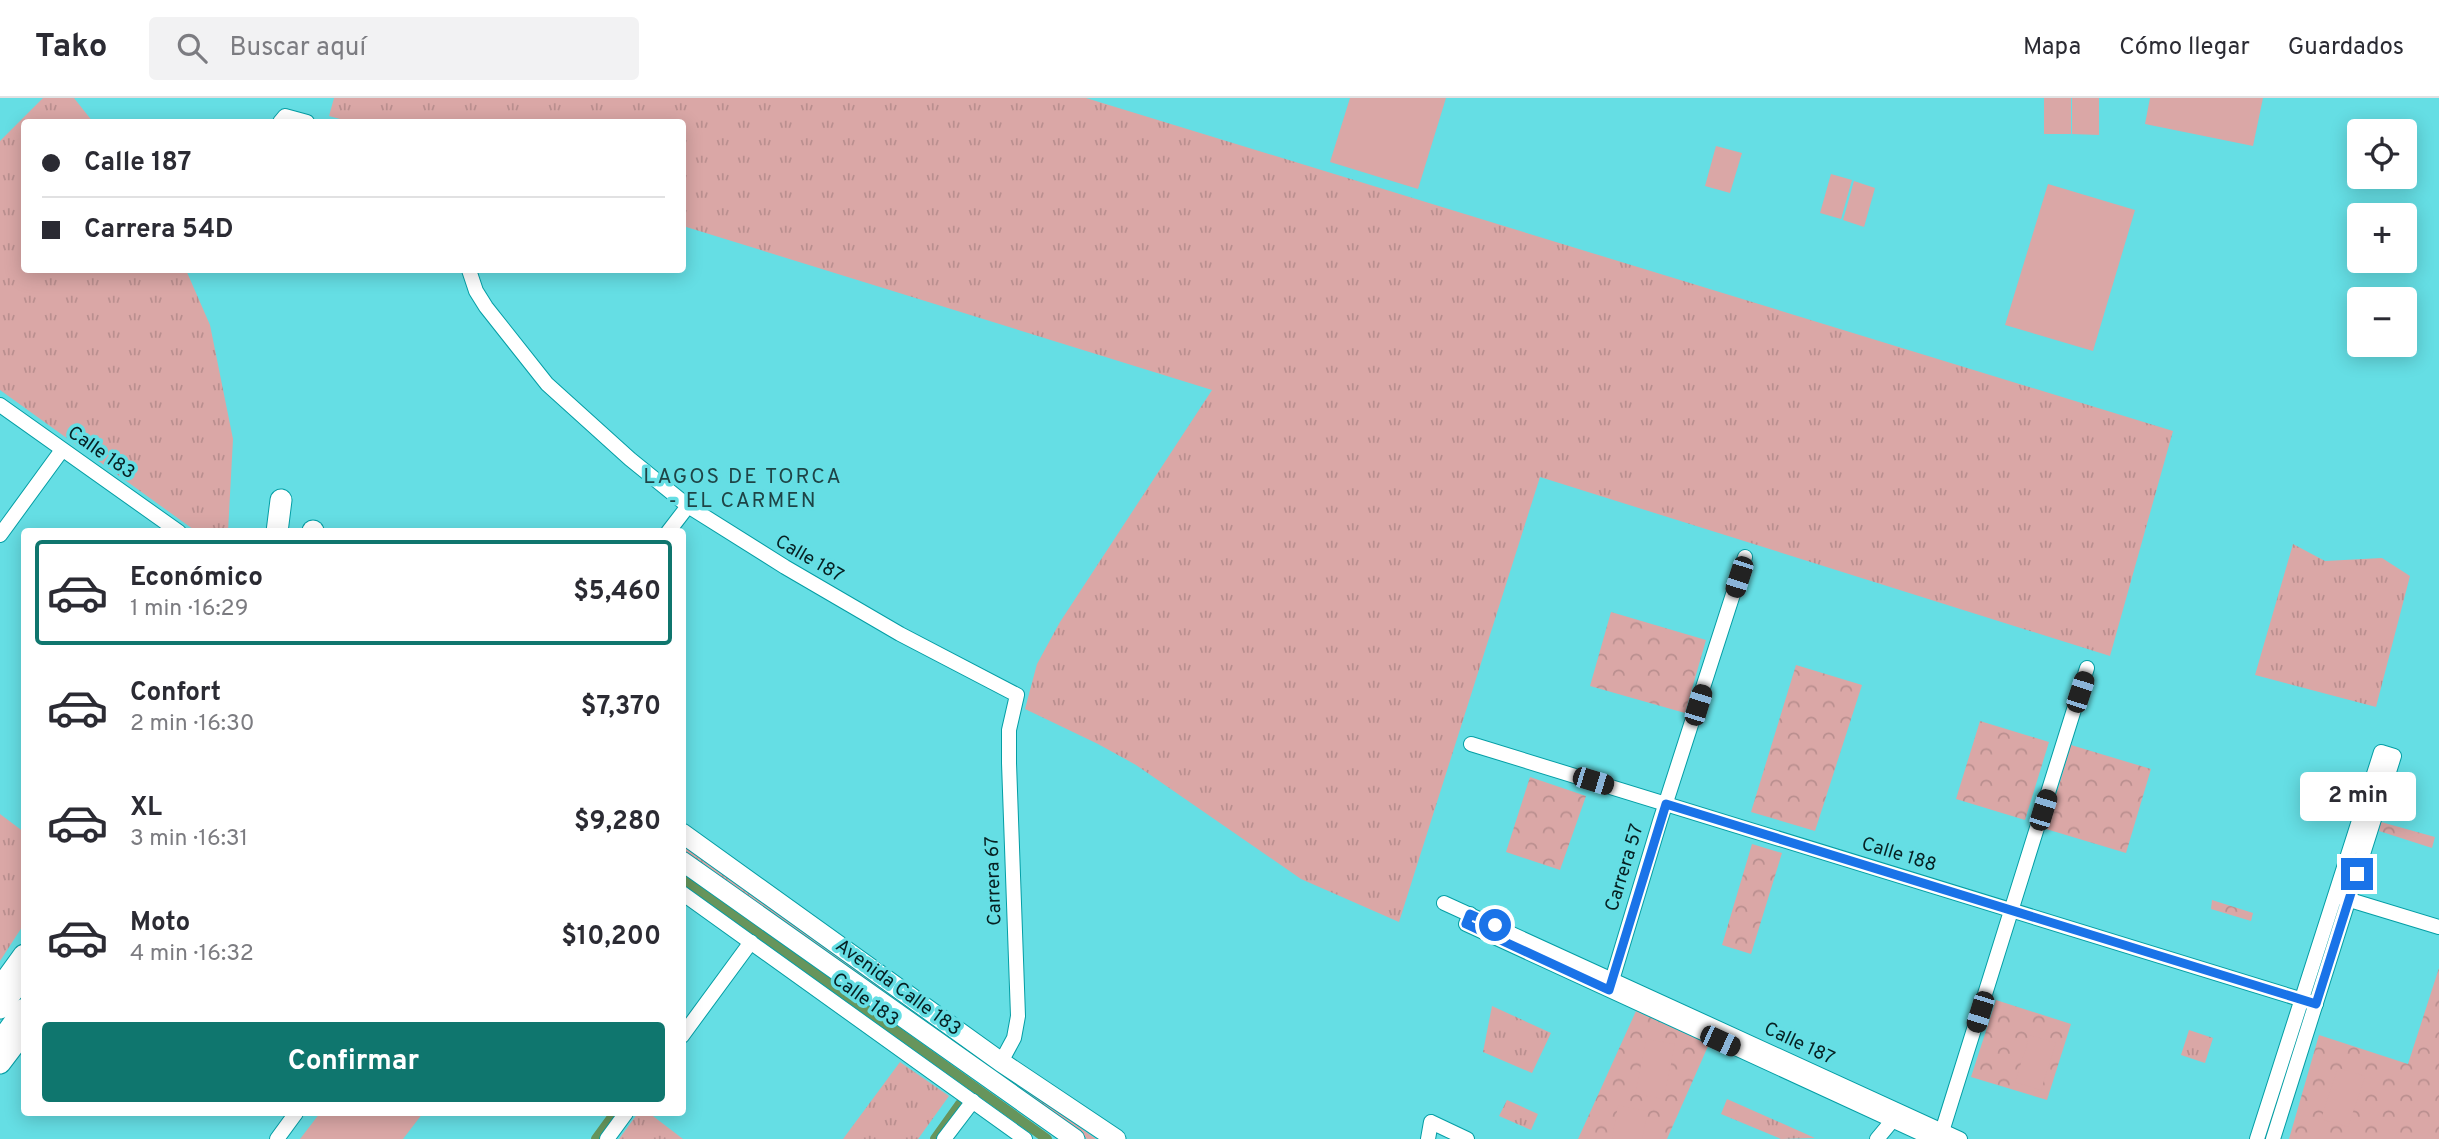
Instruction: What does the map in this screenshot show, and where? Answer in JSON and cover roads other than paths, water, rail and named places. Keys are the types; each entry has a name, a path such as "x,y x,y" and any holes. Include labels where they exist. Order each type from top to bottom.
{"highway":[{"path":"278,528 281,499"},
{"path":"0,988 21,959"},
{"path":"0,1009 21,979"},
{"path":"0,1042 21,1013"},
{"path":"0,1063 21,1034"}],"main road":[{"name":"Avenida Calle 183","path":"686,836 1001,1062 1116,1139"},
{"name":"Avenida Calle 183","path":"686,864 1075,1139"}],"street":[{"name":"Calle 187","path":"470,273 476,291 486,307 547,384 621,451 688,506 755,549 888,627 1017,695"},
{"name":"Calle 183","path":"0,405 173,528"},
{"path":"0,536 62,450"},
{"path":"671,528 688,506"},
{"name":"Carrera 57","path":"1610,984 1745,557"},
{"path":"1938,1136 2087,668"},
{"name":"Carrera 67","path":"1001,1062 1014,1038 1018,1016 1009,763 1009,730 1017,695"},
{"name":"Calle 188","path":"1471,744 2309,1002"},
{"path":"2273,1139 2309,1002 2388,754"},
{"name":"Calle 183","path":"686,896 1025,1139"},
{"path":"2342,898 2439,927"},
{"name":"Calle 187","path":"1444,903 1610,984 1938,1136 1960,1139"},
{"path":"686,1031 751,942"},
{"path":"2257,1139 2309,1002"},
{"path":"944,1139 973,1101"},
{"path":"277,1139 294,1116"},
{"path":"607,1139 624,1116"},
{"path":"1877,1139 1896,1116"},
{"path":"1428,1139 1431,1122 1467,1139"}],"waterway":[{"path":"686,881 1047,1139"},
{"path":"935,1139 960,1104"},
{"path":"596,1139 613,1116"}],"district":[{"name":"LAGOS DE TORCA - EL CARMEN","path":"743,489"}]}
